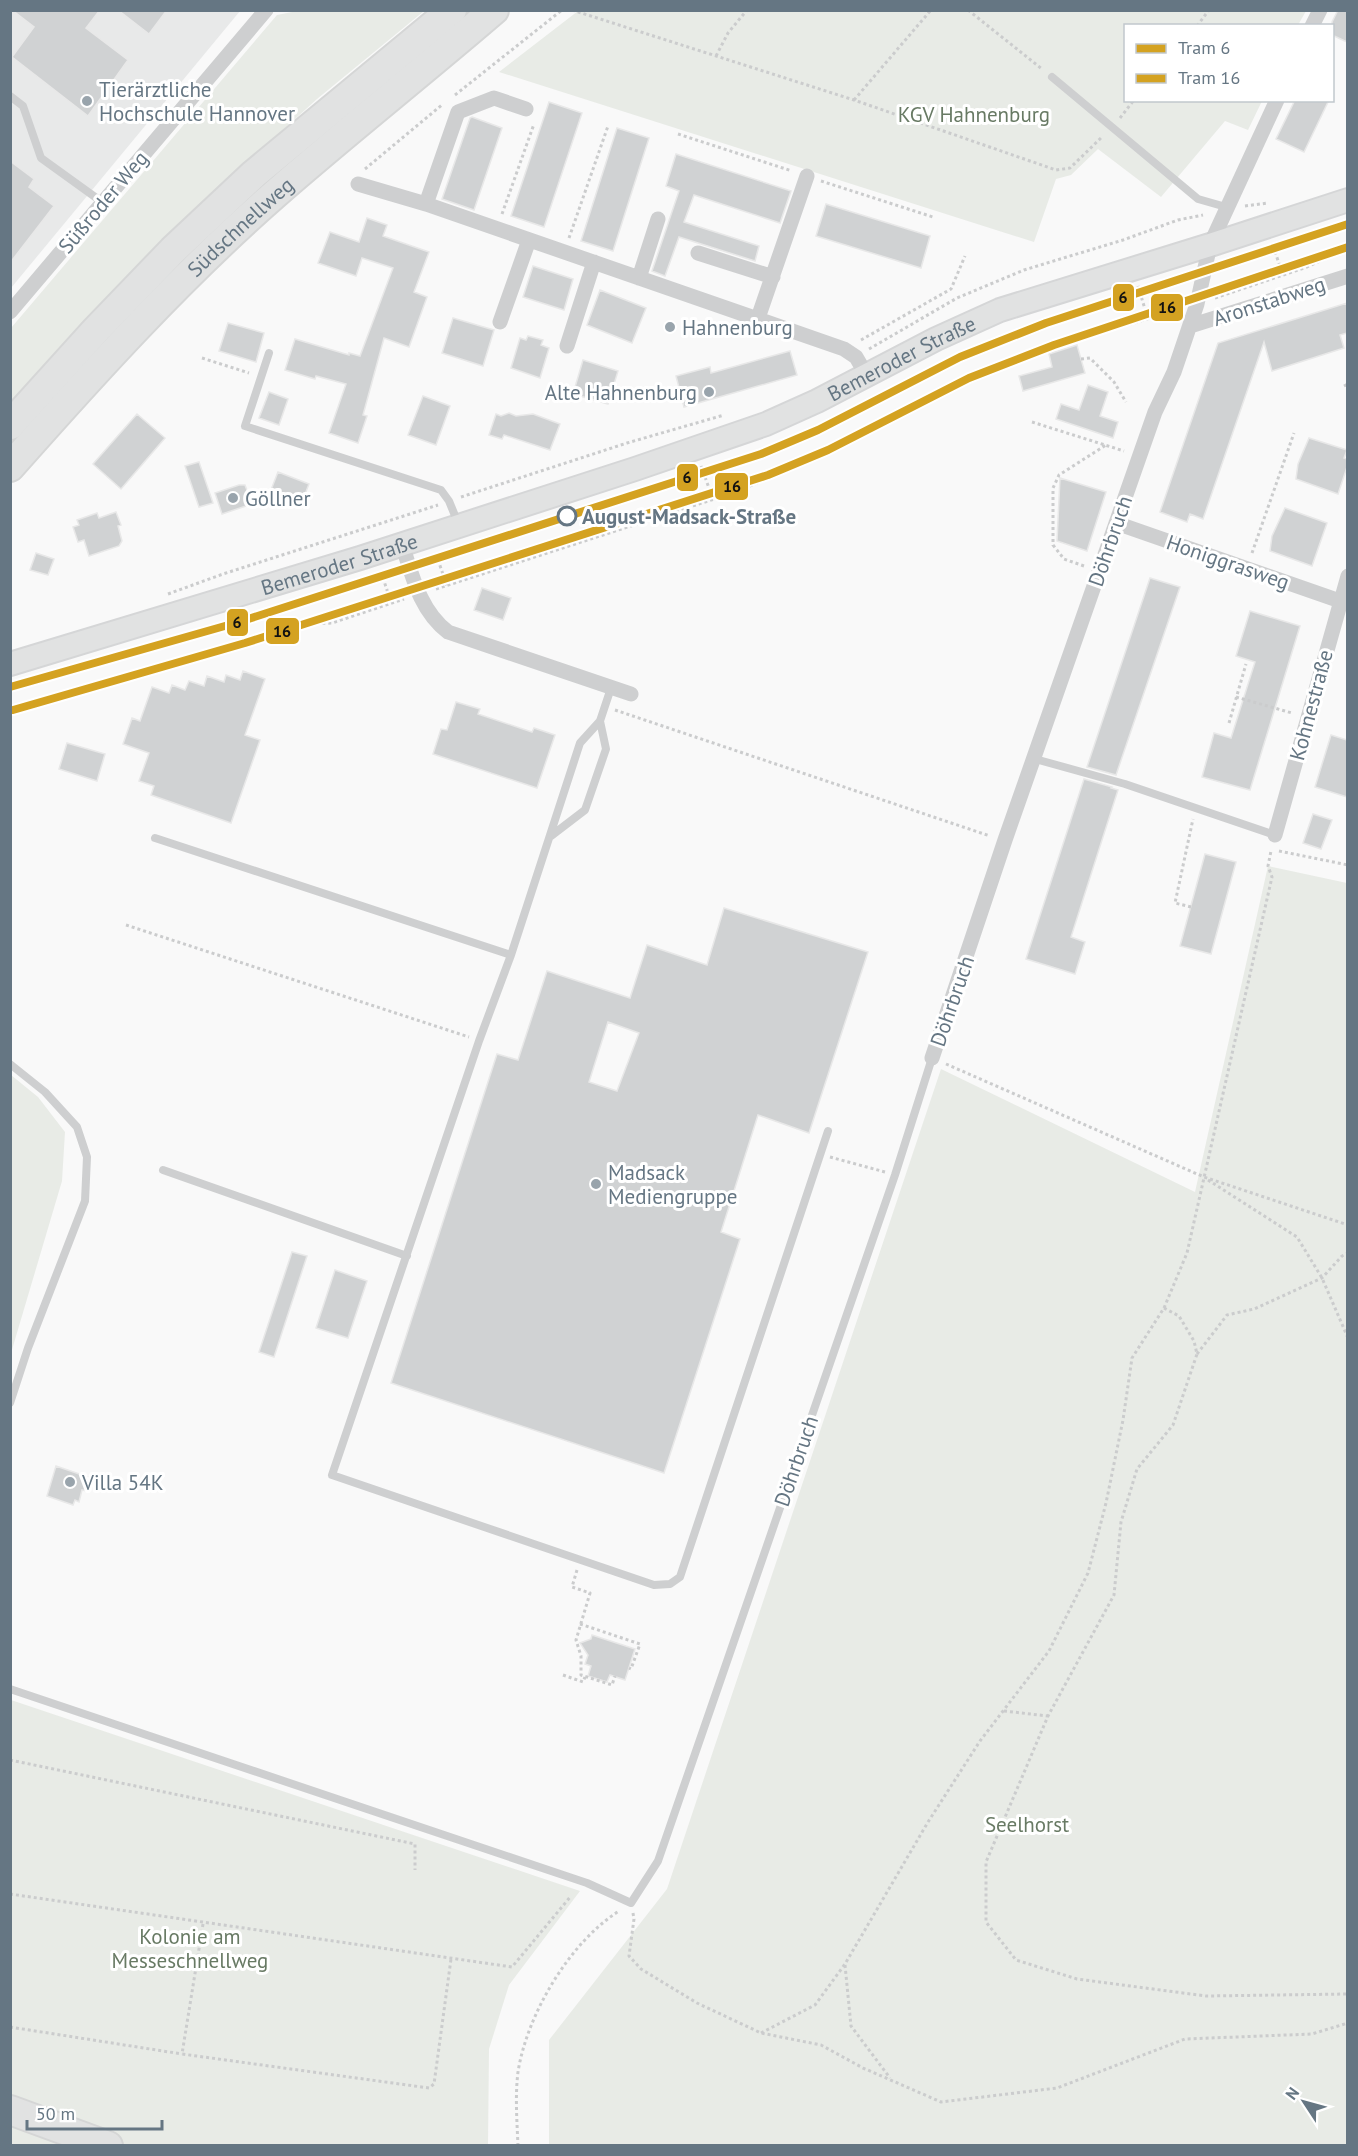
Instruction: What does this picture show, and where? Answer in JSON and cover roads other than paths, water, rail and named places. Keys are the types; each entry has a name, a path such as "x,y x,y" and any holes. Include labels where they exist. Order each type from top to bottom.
{"highway":[{"name":"Südschnellweg","path":"10,424 96,330 189,235 254,174 452,10"},
{"name":"Südschnellweg","path":"10,467 115,350 266,202 494,10"},
{"path":"10,2103 42,2121"},
{"path":"10,2109 108,2145"}],"main road":[{"name":"Bemeroder Straße","path":"10,664 402,544 766,424 856,361 936,339 1000,310 1347,200"}],"street":[{"name":"Süßroder Weg","path":"10,312 266,10"},
{"path":"1313,24 1320,10"},
{"path":"426,204 458,112 494,98 526,109"},
{"name":"Döhrbruch","path":"933,1058 1005,840 1116,523 1155,412 1174,372 1190,326 1210,245 1276,102"},
{"path":"758,318 807,176"},
{"path":"358,184 426,204 758,318 856,361"},
{"path":"639,278 658,219"},
{"path":"500,322 529,240"},
{"path":"698,253 772,277"},
{"path":"567,346 594,262"},
{"name":"Aronstabweg","path":"1190,326 1347,276"},
{"name":"Honiggrasweg","path":"1116,523 1340,601"},
{"path":"402,544 418,594 438,624 448,632 631,694"},
{"name":"Kohnestraße","path":"1273,842 1347,576"}],"lane":[{"path":"1052,77 1198,199 1225,209"},
{"path":"10,96 23,106 41,159 102,202"},
{"path":"268,353 245,426 441,490 449,501 458,525"},
{"path":"611,688 600,721 580,743 511,955 479,1041 332,1475 654,1585 670,1584 680,1577 828,1131"},
{"path":"551,836 585,810 606,749 600,721"},
{"path":"1035,759 1125,784 1196,808 1273,842"},
{"path":"155,838 511,955"},
{"name":"Döhrbruch","path":"10,1689 588,1883 631,1903 658,1861 895,1175 933,1058"},
{"path":"10,1064 45,1092 77,1127 87,1157 85,1201 28,1348 10,1403"},
{"path":"163,1170 407,1256"}],"tram line":[{"name":"6","path":"10,687 239,622 761,454 818,430 960,357 1046,323 1348,224"},
{"name":"16","path":"13,710 245,643 768,475 828,450 969,378 1054,345 1348,247"}],"place":[{"name":"Tierärztliche Hochschule Hannover","path":"87,101"},
{"name":"Hahnenburg","path":"670,327"},
{"name":"Alte Hahnenburg","path":"709,392"},
{"name":"Göllner","path":"233,498"},
{"name":"August-Madsack-Straße","path":"567,516"},
{"name":"Madsack Mediengruppe","path":"596,1184"},
{"name":"Villa 54K","path":"70,1482"}],"park label":[{"name":"KGV Hahnenburg","path":"974,114"},
{"name":"Seelhorst","path":"1027,1824"},
{"name":"Kolonie am Messeschnellweg","path":"190,1948"}]}
